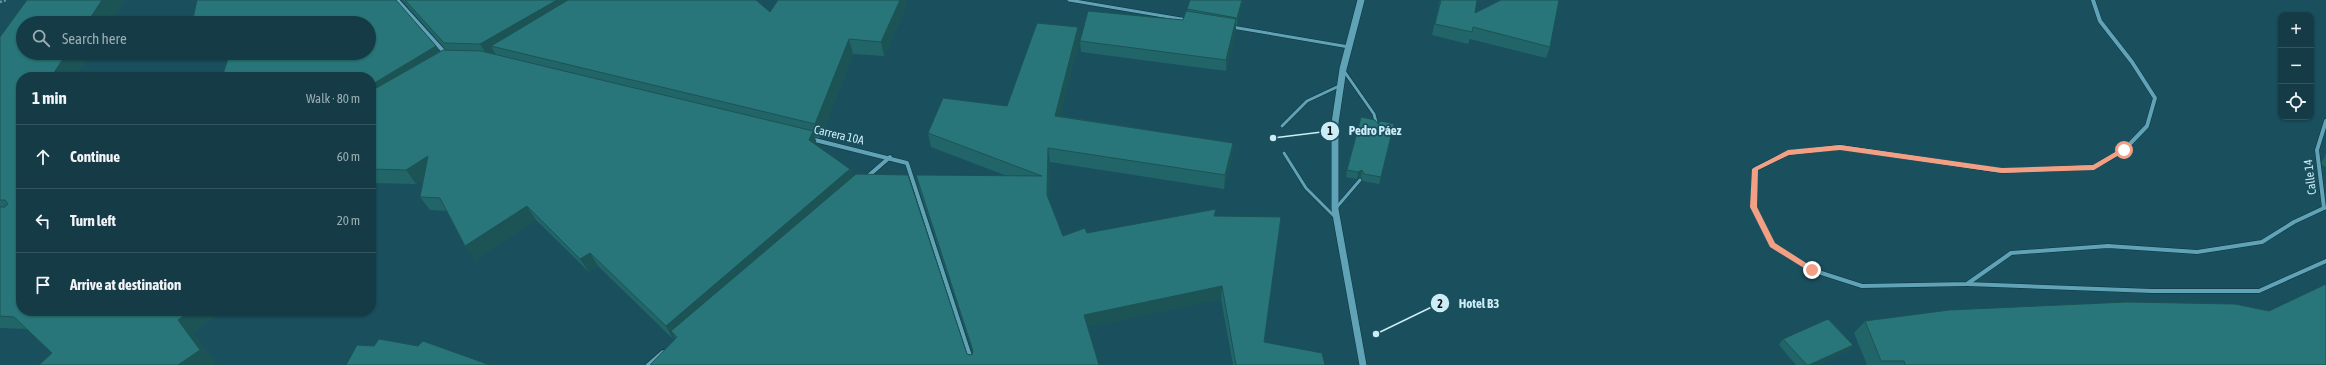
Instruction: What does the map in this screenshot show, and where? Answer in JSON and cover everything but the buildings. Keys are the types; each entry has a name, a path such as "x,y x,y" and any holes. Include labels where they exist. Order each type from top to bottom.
{"street":[{"path":"397,0 451,60"},
{"path":"1361,0 1343,69 1335,123 1335,209 1362,365"},
{"path":"2093,0 2100,22 2132,62 2155,98 2147,126 2124,150 2094,167 2002,170 1840,147 1788,153 1755,169 1754,207 1773,245 1812,270 1862,286 1967,284 2152,292 2258,291 2326,261"},
{"name":"Calle 14","path":"2325,210 2317,150 2326,121"},
{"name":"Carrera 10A","path":"805,137 890,157 907,163 973,365"},
{"path":"865,178 890,157"},
{"path":"1967,284 2011,253 2108,246 2197,252 2262,242 2294,222 2325,210"},
{"path":"648,365 666,349"}],"lane":[{"path":"1069,0 1193,21"},
{"path":"1224,26 1349,47"},
{"path":"1343,69 1374,114 1377,128"},
{"path":"1282,126 1307,101 1341,85"},
{"path":"1284,153 1294,174 1314,198 1336,218"},
{"path":"1335,209 1360,180"}],"path":[{"path":"0,2 7,0"}],"place":[{"name":"Pedro Páez","path":"1273,138"},
{"name":"Hotel B3","path":"1376,334"}],"route":[{"path":"1812,270 1773,245 1754,207 1755,169 1788,153 1840,147 2002,170 2094,167 2124,150"}]}
